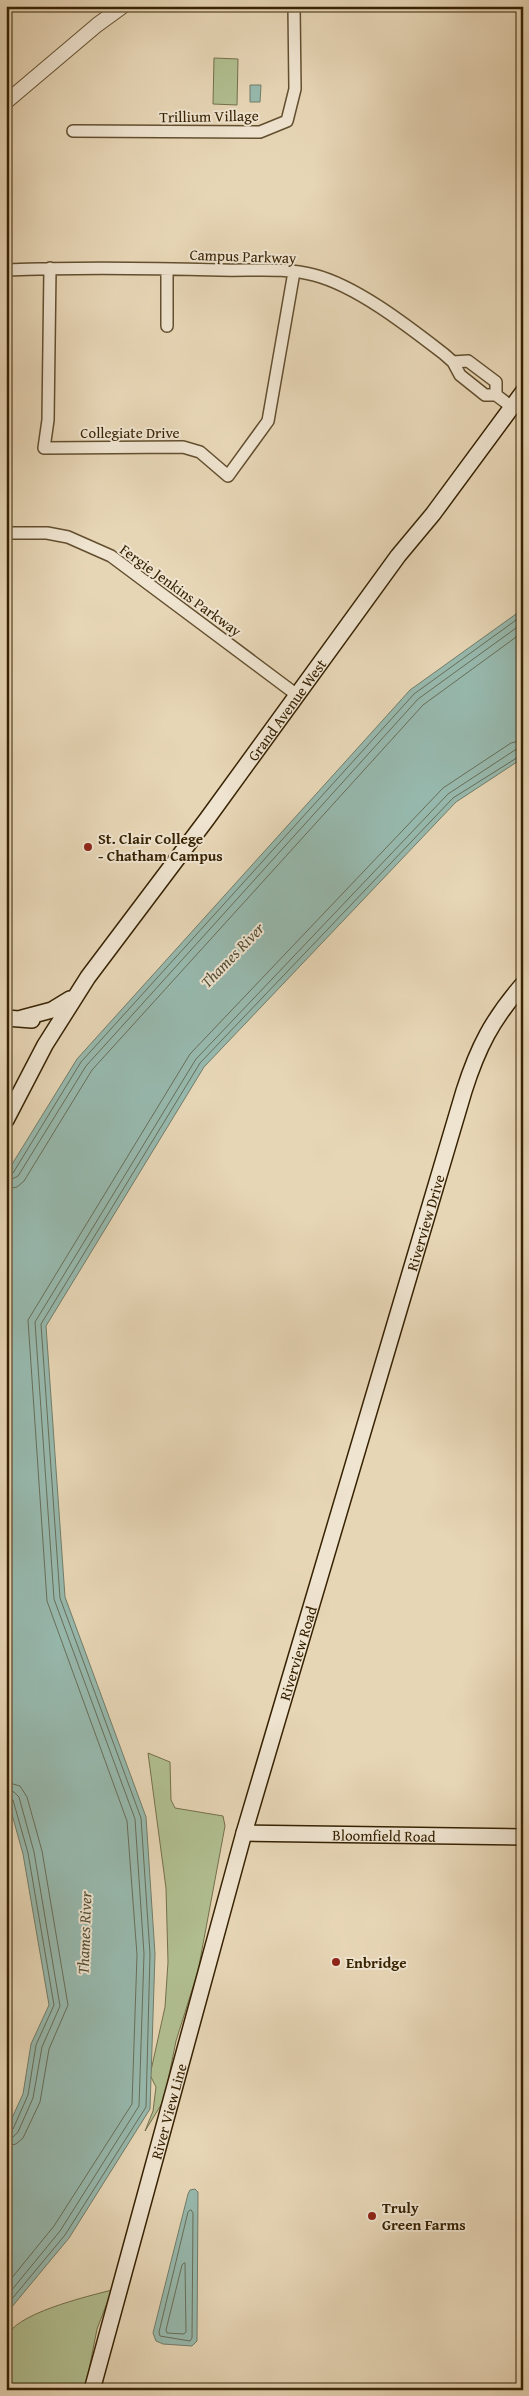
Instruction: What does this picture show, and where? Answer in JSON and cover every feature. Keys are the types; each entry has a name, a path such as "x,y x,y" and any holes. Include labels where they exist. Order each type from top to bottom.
{"main road":[{"name":"Grand Avenue West","path":"6,1120 54,1030 81,987 398,556 433,514 523,392"},
{"name":"Riverview Drive","path":"351,1473 470,1073 491,1024 523,984"},
{"path":"6,1018 40,1015 60,1006 81,987"},
{"path":"22,1018 36,1021 54,1030"},
{"name":"Riverview Road","path":"244,1833 351,1473"},
{"name":"Bloomfield Road","path":"244,1833 523,1837"},
{"name":"River View Line","path":"92,2390 244,1833"}],"street":[{"path":"6,102 97,25 123,6"},
{"name":"Trillium Village","path":"73,131 260,132 287,121 295,89 294,6"},
{"name":"Campus Parkway","path":"6,270 50,268 167,269 294,272 315,275 358,294 452,362 460,375 485,395 496,395 512,407"},
{"name":"Collegiate Drive","path":"50,268 48,420 44,448 183,447 200,452 228,476 268,421 294,272"},
{"path":"167,269 167,326"},
{"name":"Campus Parkway","path":"452,362 468,361 496,382 496,395"},
{"name":"Fergie Jenkins Parkway","path":"6,533 47,533 68,537 111,556 297,695"}],"green space":[{"path":"214,58 238,59 237,105 213,104"},
{"path":"148,1753 170,1762 171,1800 175,1808 223,1816 225,1826 198,1971 176,2041 164,2100 145,2131 153,2111 156,2087 150,2075 165,2007 168,1962 166,1888"},
{"path":"112,2290 97,2329 85,2390 6,2390 5,2345 11,2330 21,2322 52,2307"}],"water":[{"path":"250,85 261,85 260,102 250,102"},
{"name":"Thames River","path":"523,609 523,758 456,802 204,1067 46,1326 65,1597 146,1817 155,1954 150,2109 69,2238 6,2314 6,2131 23,2094 31,2044 49,2005 23,1854 6,1793 6,1174 77,1059 410,690"},
{"path":"195,2189 198,2192 197,2341 192,2346 163,2344 156,2341 153,2333 188,2194 190,2190"}],"place":[{"name":"St. Clair College - Chatham Campus","path":"88,847"},
{"name":"Enbridge","path":"336,1962"},
{"name":"Truly Green Farms","path":"372,2216"}]}
